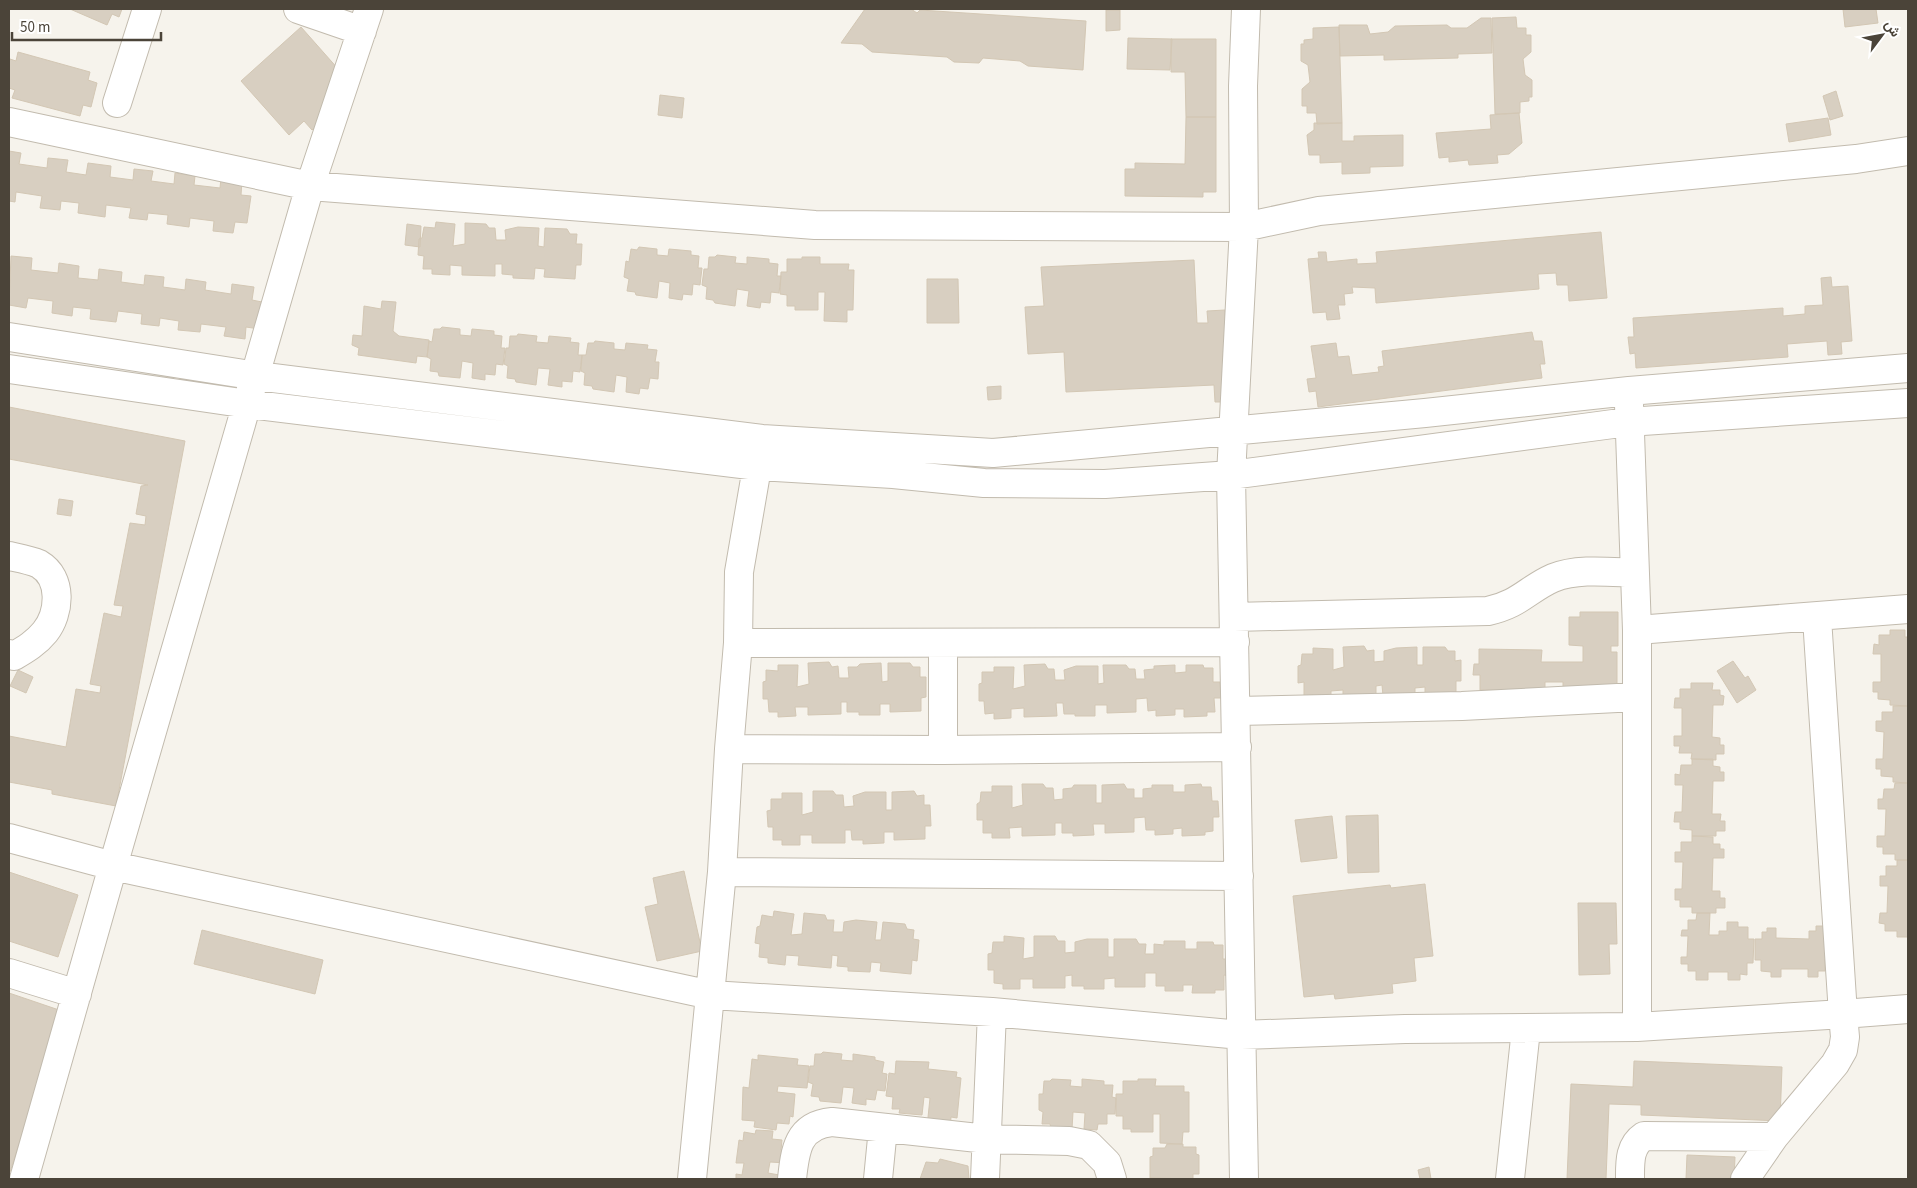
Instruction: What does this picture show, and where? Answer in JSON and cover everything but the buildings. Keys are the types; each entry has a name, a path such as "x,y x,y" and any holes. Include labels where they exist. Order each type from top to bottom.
{"street":[{"path":"117,103 147,9"},
{"path":"24,1179 113,866 257,376 310,186 366,20 298,9"},
{"path":"1244,1179 1231,476 1244,227 1243,86 1246,9"},
{"path":"9,122 310,186 815,225 1244,227 1319,211 1856,159 1908,151"},
{"path":"9,337 257,376 762,439 993,453 1425,413 1629,391 1908,368"},
{"path":"9,370 248,404 758,466 893,474 984,483 1105,484 1231,476 1628,422 1908,403"},
{"path":"1629,391 1628,422 1637,630 1637,1027"},
{"path":"692,1179 722,872 728,748 738,644 739,572 762,439"},
{"path":"9,556 38,564 49,572 56,585 56,605 46,631 31,646 14,656 9,654"},
{"path":"738,644 943,644 1235,629 1488,611 1506,607 1553,578 1573,573 1634,573"},
{"path":"1637,630 1817,618 1908,609"},
{"path":"1745,1179 1774,1138 1835,1064 1843,1050 1845,1037 1817,618"},
{"path":"943,644 943,750"},
{"path":"1236,711 1462,706 1637,697"},
{"path":"728,748 943,750 1237,747"},
{"path":"9,838 113,866 711,995 992,1012 1241,1035 1405,1029 1637,1027 1908,1009"},
{"path":"722,872 1239,876"},
{"path":"9,973 77,994"},
{"path":"985,1179 992,1012"},
{"path":"1510,1179 1526,1029"},
{"path":"792,1179 800,1139 817,1123 832,1122 987,1139 1069,1141 1089,1145 1107,1163 1112,1179"},
{"path":"878,1179 883,1128"},
{"path":"1630,1179 1630,1156 1638,1140 1644,1136 1774,1138"}]}
